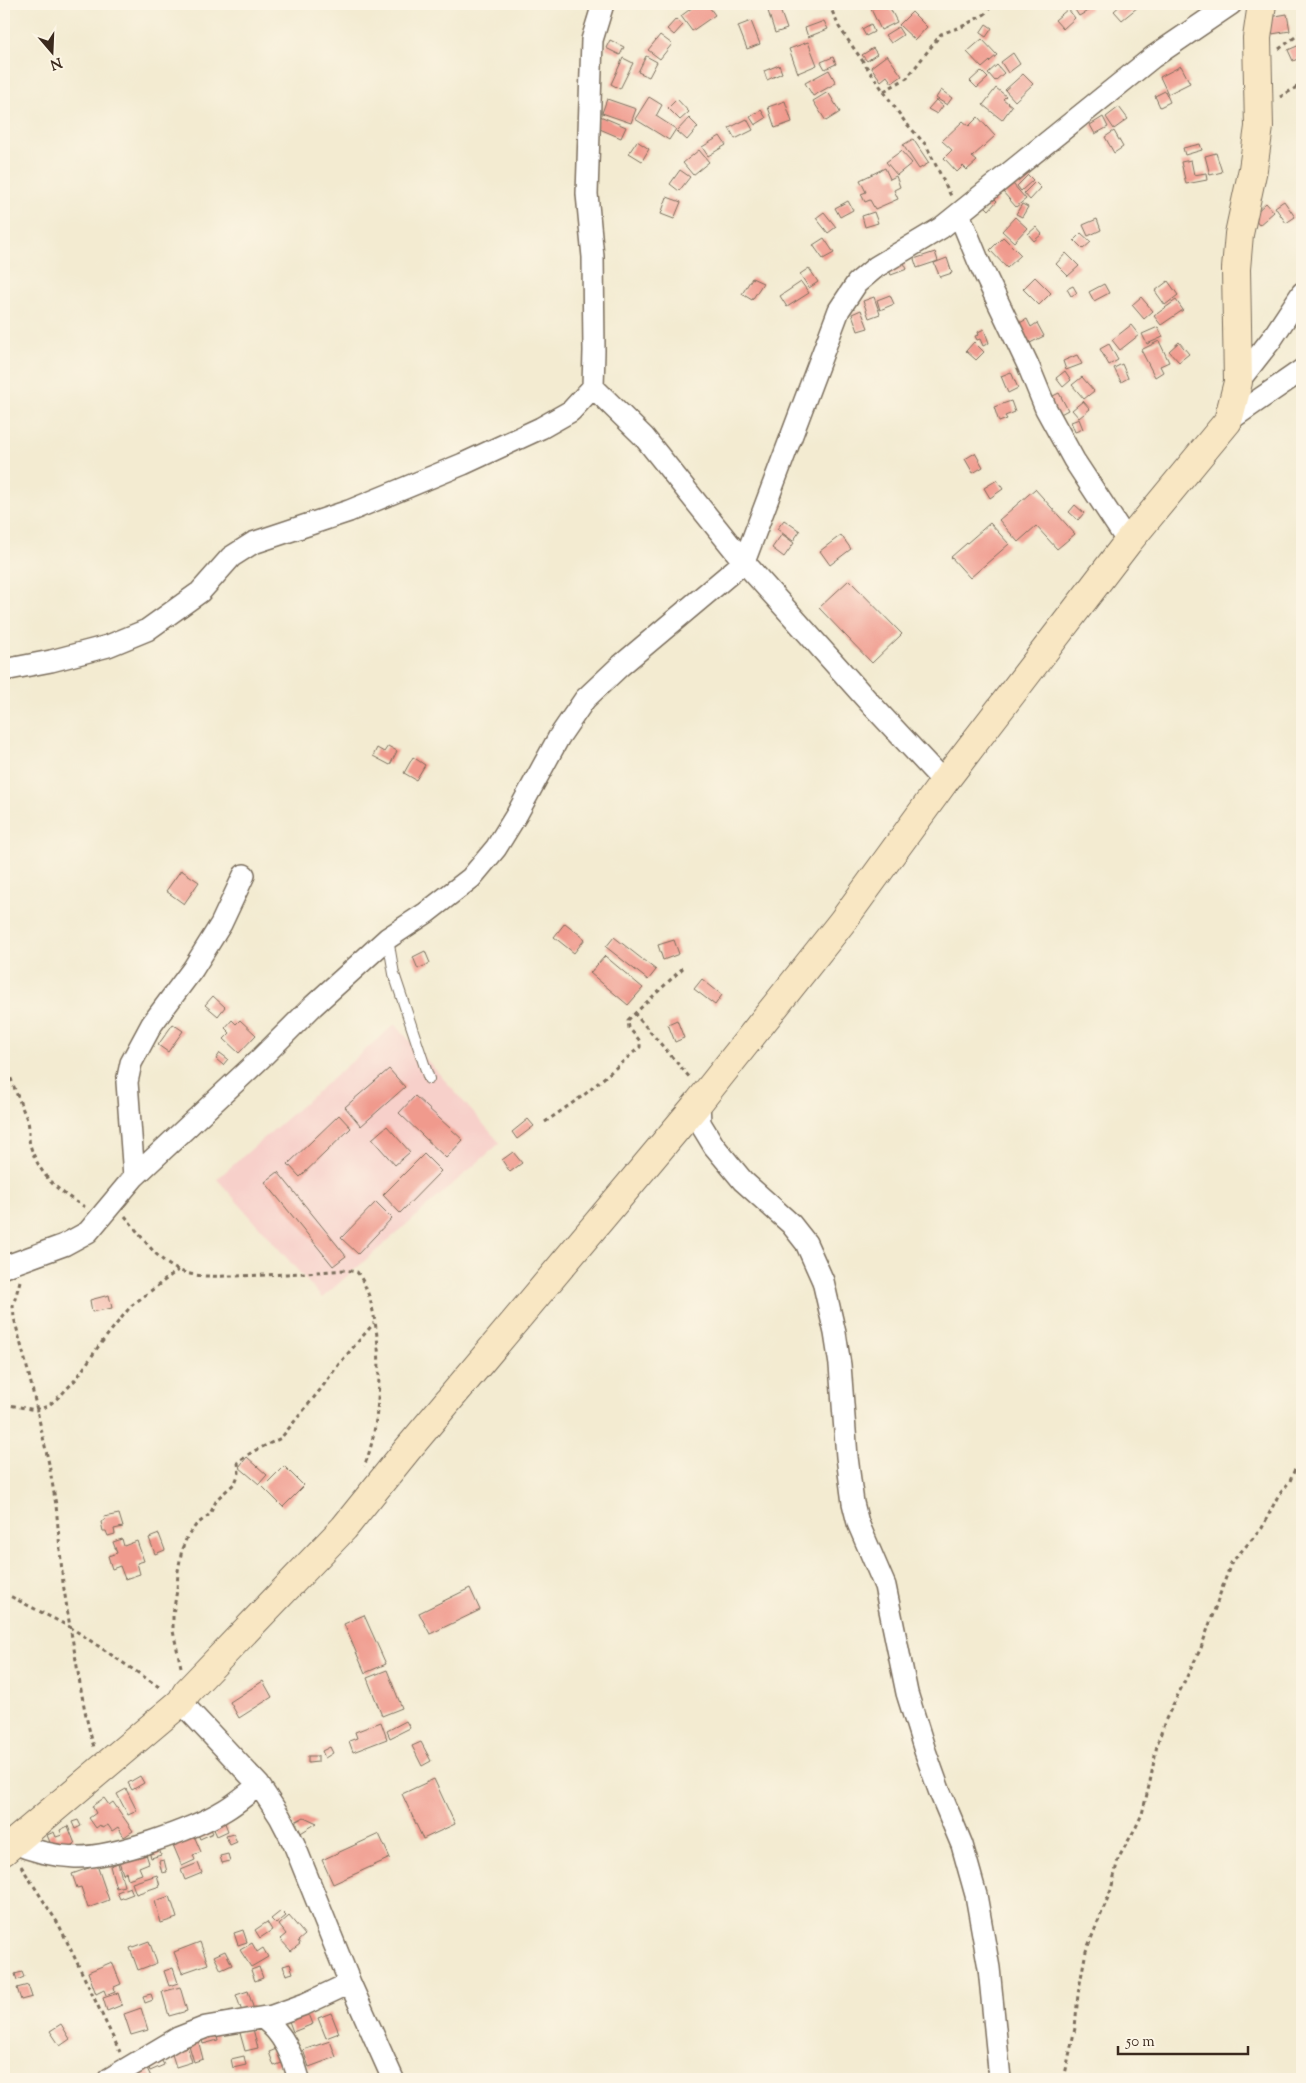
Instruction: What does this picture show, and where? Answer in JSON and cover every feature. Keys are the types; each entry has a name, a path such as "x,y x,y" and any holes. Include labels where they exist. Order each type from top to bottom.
{"street":[{"path":"4,670 52,661 108,646 147,630 200,592 231,557 252,543 349,511 506,444 540,428 571,410 593,387 593,257 587,194 592,40 603,4"},
{"path":"14,1263 81,1237 93,1227 134,1177 260,1059 313,1006 388,938 426,913 471,878 496,848 559,737 585,699 633,655 744,562 839,310 857,282 876,267 941,228 1153,57 1230,4"},
{"path":"1228,421 1238,382 1236,269 1242,214 1258,142 1257,38 1262,4"},
{"path":"959,214 978,260 1028,364 1046,409 1074,460 1128,542"},
{"path":"1238,382 1271,340 1302,293"},
{"path":"7,1847 184,1697 344,1528 702,1098 842,922 944,782 1128,542 1228,421 1302,370"},
{"path":"593,387 644,437 744,562 868,701 944,782"},
{"path":"134,1177 127,1082 131,1063 152,1024 193,969 216,931 244,875"},
{"path":"702,1098 700,1123 714,1146 743,1181 791,1224 806,1242 823,1281 840,1365 847,1457 853,1503 858,1523 885,1586 907,1693 938,1790 962,1845 976,1895 986,1940 1000,2079"},
{"path":"184,1697 259,1785 280,1817 294,1844 350,1983 393,2079"},
{"path":"7,1847 76,1857 113,1852 149,1842 203,1822 226,1810 259,1785"},
{"path":"118,2074 178,2038 206,2027 263,2018 305,2004 350,1983"},
{"path":"263,2018 274,2026 282,2036 299,2079"}],"lane":[{"path":"388,938 394,974 429,1079"}],"path":[{"path":"829,4 839,27 905,122 926,145 959,214"},
{"path":"884,91 907,78 941,34 963,26 986,14 993,4"},
{"path":"545,1122 584,1095 640,1047 640,1041 627,1023 634,1014 684,967"},
{"path":"634,1014 702,1098"},
{"path":"6,1063 12,1084 29,1124 29,1142 48,1180 55,1188 85,1207 109,1208 152,1249 178,1270 196,1275 223,1276 345,1270 358,1272 375,1322 380,1354 378,1414 373,1442 360,1474"},
{"path":"14,1263 13,1313 30,1379 56,1505 63,1583 84,1712 101,1769"},
{"path":"4,1404 36,1410 48,1406 62,1395 77,1378 98,1347 131,1306 178,1270"},
{"path":"184,1697 173,1631 179,1562 187,1537 201,1519 210,1514 217,1499 234,1483 239,1473 238,1462 252,1452 281,1438 339,1364 375,1322"},
{"path":"1064,2079 1075,2028 1078,1994 1086,1951 1111,1890 1118,1859 1136,1827 1144,1808 1157,1745 1165,1721 1201,1648 1231,1564 1262,1528 1278,1496 1290,1481 1302,1452"},
{"path":"4,1593 70,1627 184,1697"},
{"path":"7,1847 59,1925 118,2074"}],"shaded area":[{"path":"395,1024 500,1143 322,1298 217,1179"}],"building":[{"path":"697,4 707,4 715,15 692,31 681,16"},
{"path":"882,4 888,4 897,22 881,30 871,9"},
{"path":"1087,4 1091,9 1079,16 1072,5"},
{"path":"1122,4 1134,4 1138,7 1122,20 1114,11"},
{"path":"779,7 787,29 775,33 768,11"},
{"path":"1068,9 1075,18 1063,29 1055,20"},
{"path":"912,12 927,27 915,40 899,25"},
{"path":"1287,14 1290,31 1266,35 1264,18"},
{"path":"676,19 683,25 674,35 667,29"},
{"path":"751,21 760,44 747,49 738,26"},
{"path":"824,21 828,29 808,37 805,28"},
{"path":"871,24 874,32 866,36 862,29"},
{"path":"986,24 992,28 986,37 980,33"},
{"path":"898,27 903,35 891,43 885,35"},
{"path":"660,35 672,44 660,59 648,50"},
{"path":"982,39 997,55 982,68 967,52"},
{"path":"610,40 624,47 620,55 606,48"},
{"path":"808,42 817,65 798,73 789,49"},
{"path":"1302,44 1302,57 1293,61 1288,50"},
{"path":"873,48 877,54 867,61 862,55"},
{"path":"1013,53 1020,64 1008,73 1001,62"},
{"path":"887,55 902,76 892,83 887,76 881,81 871,67"},
{"path":"646,56 657,62 649,77 638,72"},
{"path":"833,57 836,64 825,69 821,62"},
{"path":"623,58 633,63 620,89 611,84"},
{"path":"779,65 782,73 767,80 764,71"},
{"path":"997,65 1004,73 995,81 988,73"},
{"path":"1181,66 1190,83 1168,94 1160,77"},
{"path":"829,70 836,83 813,96 805,83"},
{"path":"981,71 988,78 977,88 970,81"},
{"path":"1023,74 1033,84 1015,101 1005,90"},
{"path":"996,88 1006,96 1003,99 1012,106 1002,120 983,105"},
{"path":"941,90 952,98 947,105 936,98"},
{"path":"1165,91 1170,102 1160,107 1155,96"},
{"path":"828,92 840,112 826,121 813,101"},
{"path":"649,97 662,105 656,116 676,129 669,140 635,119"},
{"path":"607,99 636,109 631,123 602,113"},
{"path":"677,99 689,112 680,120 668,108"},
{"path":"936,100 943,106 937,114 928,109"},
{"path":"785,101 792,122 775,128 768,107"},
{"path":"1119,107 1128,119 1114,129 1106,117"},
{"path":"761,110 766,118 755,125 750,117"},
{"path":"600,116 626,127 621,138 595,127"},
{"path":"978,117 995,136 972,157 977,161 967,170 963,166 957,172 944,158 952,150 942,141 963,121 969,126"},
{"path":"1103,117 1108,127 1095,134 1090,125"},
{"path":"689,118 698,127 687,140 677,131"},
{"path":"747,119 753,130 735,139 729,128"},
{"path":"1114,131 1123,147 1114,153 1105,137"},
{"path":"720,136 726,145 708,156 702,147"},
{"path":"913,139 929,163 919,169 903,145"},
{"path":"637,141 649,149 642,161 629,153"},
{"path":"1200,144 1202,150 1185,155 1183,148"},
{"path":"699,150 709,162 693,175 683,163"},
{"path":"901,151 912,163 897,175 886,162"},
{"path":"1216,153 1222,172 1210,175 1205,156"},
{"path":"1191,160 1194,175 1206,173 1207,180 1186,184 1181,162"},
{"path":"885,168 890,179 896,176 900,187 894,190 898,199 875,209 870,200 865,202 861,194 866,192 860,180"},
{"path":"680,170 690,177 679,191 670,184"},
{"path":"1028,175 1033,180 1021,191 1017,186"},
{"path":"1035,182 1041,188 1030,200 1024,193"},
{"path":"1013,184 1026,199 1016,207 1003,192"},
{"path":"991,195 997,201 989,210 982,203"},
{"path":"667,197 681,202 674,219 661,214"},
{"path":"848,201 853,210 840,217 835,208"},
{"path":"1284,201 1295,217 1286,223 1275,207"},
{"path":"1266,203 1274,212 1259,225 1252,216"},
{"path":"1022,204 1028,207 1022,217 1016,214"},
{"path":"824,212 836,227 828,233 816,218"},
{"path":"874,212 878,223 865,227 862,216"},
{"path":"1015,217 1027,228 1014,242 1002,231"},
{"path":"1097,219 1101,230 1088,236 1083,225"},
{"path":"1036,227 1042,234 1034,241 1028,234"},
{"path":"1081,233 1091,242 1083,249 1074,240"},
{"path":"1003,237 1021,255 1007,268 990,250"},
{"path":"824,238 834,253 823,259 813,245"},
{"path":"935,252 938,261 917,268 914,259"},
{"path":"1066,253 1079,266 1068,276 1056,264"},
{"path":"947,258 952,273 940,277 934,263"},
{"path":"902,259 907,269 891,275 887,265"},
{"path":"809,268 818,282 809,288 800,274"},
{"path":"1035,277 1051,293 1039,305 1023,289"},
{"path":"752,278 763,283 752,300 742,294"},
{"path":"1168,281 1178,295 1165,305 1155,291"},
{"path":"801,282 809,293 787,307 780,296"},
{"path":"1104,284 1109,293 1094,301 1089,292"},
{"path":"1073,286 1077,293 1071,296 1067,289"},
{"path":"890,295 894,304 880,310 877,300"},
{"path":"874,297 880,314 869,318 863,301"},
{"path":"1141,297 1153,311 1144,319 1132,305"},
{"path":"1176,300 1183,310 1161,325 1154,316"},
{"path":"861,310 868,328 858,331 852,314"},
{"path":"1027,319 1031,327 1037,323 1044,336 1024,346 1014,326"},
{"path":"1131,325 1139,335 1120,350 1112,340"},
{"path":"1158,327 1163,337 1147,344 1142,334"},
{"path":"984,329 989,343 983,346 980,339 977,340 975,336 979,335 978,332"},
{"path":"1159,341 1169,362 1160,366 1163,372 1155,377 1141,350"},
{"path":"974,342 984,352 976,360 966,351"},
{"path":"1179,342 1189,354 1179,362 1169,351"},
{"path":"1109,344 1118,360 1109,365 1100,349"},
{"path":"1077,355 1082,364 1066,370 1063,361"},
{"path":"1122,364 1128,378 1121,382 1114,368"},
{"path":"1065,371 1071,380 1063,387 1056,378"},
{"path":"1011,372 1018,388 1008,393 1001,376"},
{"path":"1082,377 1094,391 1084,399 1072,385"},
{"path":"1059,393 1068,410 1055,417 1045,400"},
{"path":"1011,401 1015,412 1005,416 1007,419 999,422 994,407"},
{"path":"1083,401 1090,409 1079,418 1072,410"},
{"path":"1079,419 1083,429 1075,432 1071,422"},
{"path":"975,453 983,467 973,473 965,459"},
{"path":"997,480 1003,489 990,498 984,488"},
{"path":"1035,489 1075,534 1057,549 1036,526 1018,542 999,520"},
{"path":"1075,505 1084,513 1078,520 1069,512"},
{"path":"784,520 800,531 793,541 777,529"},
{"path":"990,523 1009,544 970,578 951,557"},
{"path":"782,534 794,543 784,557 772,548"},
{"path":"841,535 851,549 830,565 820,551"},
{"path":"849,580 902,634 872,663 819,608"},
{"path":"388,746 397,751 390,765 373,756 377,748 384,752"},
{"path":"413,757 425,765 416,780 404,773"},
{"path":"181,870 199,882 184,904 166,891"},
{"path":"565,923 585,939 574,953 554,937"},
{"path":"614,937 656,970 648,980 606,947"},
{"path":"674,940 679,954 663,960 658,945"},
{"path":"425,951 430,963 418,969 413,957"},
{"path":"605,956 643,988 628,1005 590,973"},
{"path":"702,979 722,995 715,1005 694,989"},
{"path":"213,996 225,1007 218,1016 205,1005"},
{"path":"232,1020 236,1024 240,1020 256,1035 239,1053 224,1039 230,1033 225,1028"},
{"path":"677,1020 684,1038 675,1042 668,1024"},
{"path":"173,1024 183,1031 168,1052 158,1045"},
{"path":"220,1053 228,1059 223,1065 216,1059"},
{"path":"389,1069 405,1087 361,1126 345,1107"},
{"path":"415,1096 463,1140 446,1158 399,1113"},
{"path":"339,1115 351,1128 300,1177 288,1164"},
{"path":"528,1119 534,1126 517,1139 512,1132"},
{"path":"387,1126 410,1152 395,1165 372,1139"},
{"path":"513,1152 522,1163 510,1172 502,1160"},
{"path":"424,1154 441,1171 400,1213 383,1195"},
{"path":"278,1172 346,1256 333,1266 265,1182"},
{"path":"376,1202 392,1218 358,1254 341,1238"},
{"path":"109,1295 112,1308 92,1312 90,1300"},
{"path":"247,1457 267,1475 259,1484 239,1467"},
{"path":"284,1466 304,1486 283,1507 263,1487"},
{"path":"119,1514 123,1527 114,1529 115,1534 108,1536 106,1531 103,1531 101,1522 105,1520 104,1517"},
{"path":"159,1534 165,1550 155,1554 149,1538"},
{"path":"122,1539 124,1546 137,1541 144,1561 137,1563 140,1574 125,1579 120,1566 112,1569 108,1556 117,1553 113,1542"},
{"path":"470,1588 480,1610 430,1634 419,1613"},
{"path":"364,1615 386,1664 365,1673 344,1624"},
{"path":"387,1670 402,1708 382,1716 367,1678"},
{"path":"263,1681 272,1697 239,1718 230,1702"},
{"path":"406,1721 410,1728 390,1738 387,1731"},
{"path":"381,1722 387,1739 353,1752 349,1741 357,1738 355,1732"},
{"path":"421,1742 431,1761 422,1766 412,1746"},
{"path":"330,1747 333,1753 325,1758 322,1751"},
{"path":"308,1756 318,1756 318,1762 308,1763"},
{"path":"140,1776 144,1783 132,1790 128,1783"},
{"path":"434,1779 455,1824 423,1839 402,1794"},
{"path":"126,1789 137,1811 128,1815 117,1794"},
{"path":"104,1798 109,1805 113,1802 133,1831 124,1837 118,1827 112,1831 108,1825 102,1828 100,1825 96,1828 89,1818 96,1813 92,1806"},
{"path":"304,1817 317,1823 299,1834 293,1823"},
{"path":"223,1818 228,1831 217,1836 211,1823"},
{"path":"78,1820 81,1826 75,1829 72,1822"},
{"path":"208,1824 213,1833 200,1839 196,1830"},
{"path":"68,1826 75,1844 54,1852 47,1835 54,1832 56,1837 62,1835 60,1830"},
{"path":"192,1831 201,1852 193,1855 195,1860 182,1866 171,1840"},
{"path":"233,1834 237,1842 230,1845 226,1836"},
{"path":"379,1834 390,1858 333,1884 322,1860"},
{"path":"159,1848 161,1855 151,1858 149,1851"},
{"path":"145,1851 149,1863 139,1867 142,1874 128,1879 126,1872 123,1874 119,1861"},
{"path":"228,1854 230,1861 222,1863 220,1856"},
{"path":"164,1860 167,1872 162,1873 159,1861"},
{"path":"118,1863 124,1886 116,1888 110,1866"},
{"path":"198,1863 202,1873 185,1880 181,1870"},
{"path":"97,1865 109,1900 88,1908 81,1887 77,1888 72,1874"},
{"path":"157,1875 160,1886 136,1894 132,1883"},
{"path":"130,1887 133,1894 120,1899 117,1892"},
{"path":"170,1896 177,1918 161,1923 155,1901"},
{"path":"281,1911 286,1916 276,1924 271,1919"},
{"path":"289,1916 305,1935 298,1941 300,1944 291,1951 280,1939 286,1934 279,1925"},
{"path":"267,1922 272,1930 260,1938 255,1930"},
{"path":"243,1930 247,1942 238,1945 234,1933"},
{"path":"149,1941 157,1963 138,1970 130,1948"},
{"path":"200,1942 208,1964 182,1973 174,1952"},
{"path":"252,1943 257,1952 263,1948 268,1957 251,1967 240,1950"},
{"path":"225,1951 232,1965 221,1970 214,1956"},
{"path":"112,1962 121,1984 114,1987 115,1991 106,1995 104,1990 96,1994 88,1972"},
{"path":"290,1964 293,1973 286,1975 283,1966"},
{"path":"259,1967 263,1978 255,1981 251,1970"},
{"path":"173,1968 178,1983 169,1986 164,1971"},
{"path":"22,1972 24,1977 17,1980 15,1974"},
{"path":"28,1985 32,1997 21,2000 17,1988"},
{"path":"180,1987 187,2011 169,2016 162,1992"},
{"path":"248,1991 255,2013 244,2017 236,1995"},
{"path":"118,1993 122,2005 107,2011 103,1998"},
{"path":"151,1994 153,2000 145,2003 143,1996"},
{"path":"141,2008 148,2030 131,2035 124,2014"},
{"path":"331,2013 339,2033 326,2038 318,2018"},
{"path":"309,2014 313,2024 293,2032 289,2021"},
{"path":"61,2024 70,2039 60,2046 50,2031"},
{"path":"253,2029 258,2048 245,2051 240,2033"},
{"path":"216,2032 218,2040 203,2044 201,2036"},
{"path":"198,2040 203,2059 194,2062 188,2042"},
{"path":"330,2041 336,2057 309,2067 303,2050"},
{"path":"186,2043 192,2062 176,2067 170,2048"},
{"path":"279,2048 284,2062 274,2066 269,2052"},
{"path":"159,2055 164,2065 150,2071 146,2061"},
{"path":"244,2056 246,2065 233,2068 231,2059"},
{"path":"146,2066 152,2079 139,2079 135,2070"}]}
